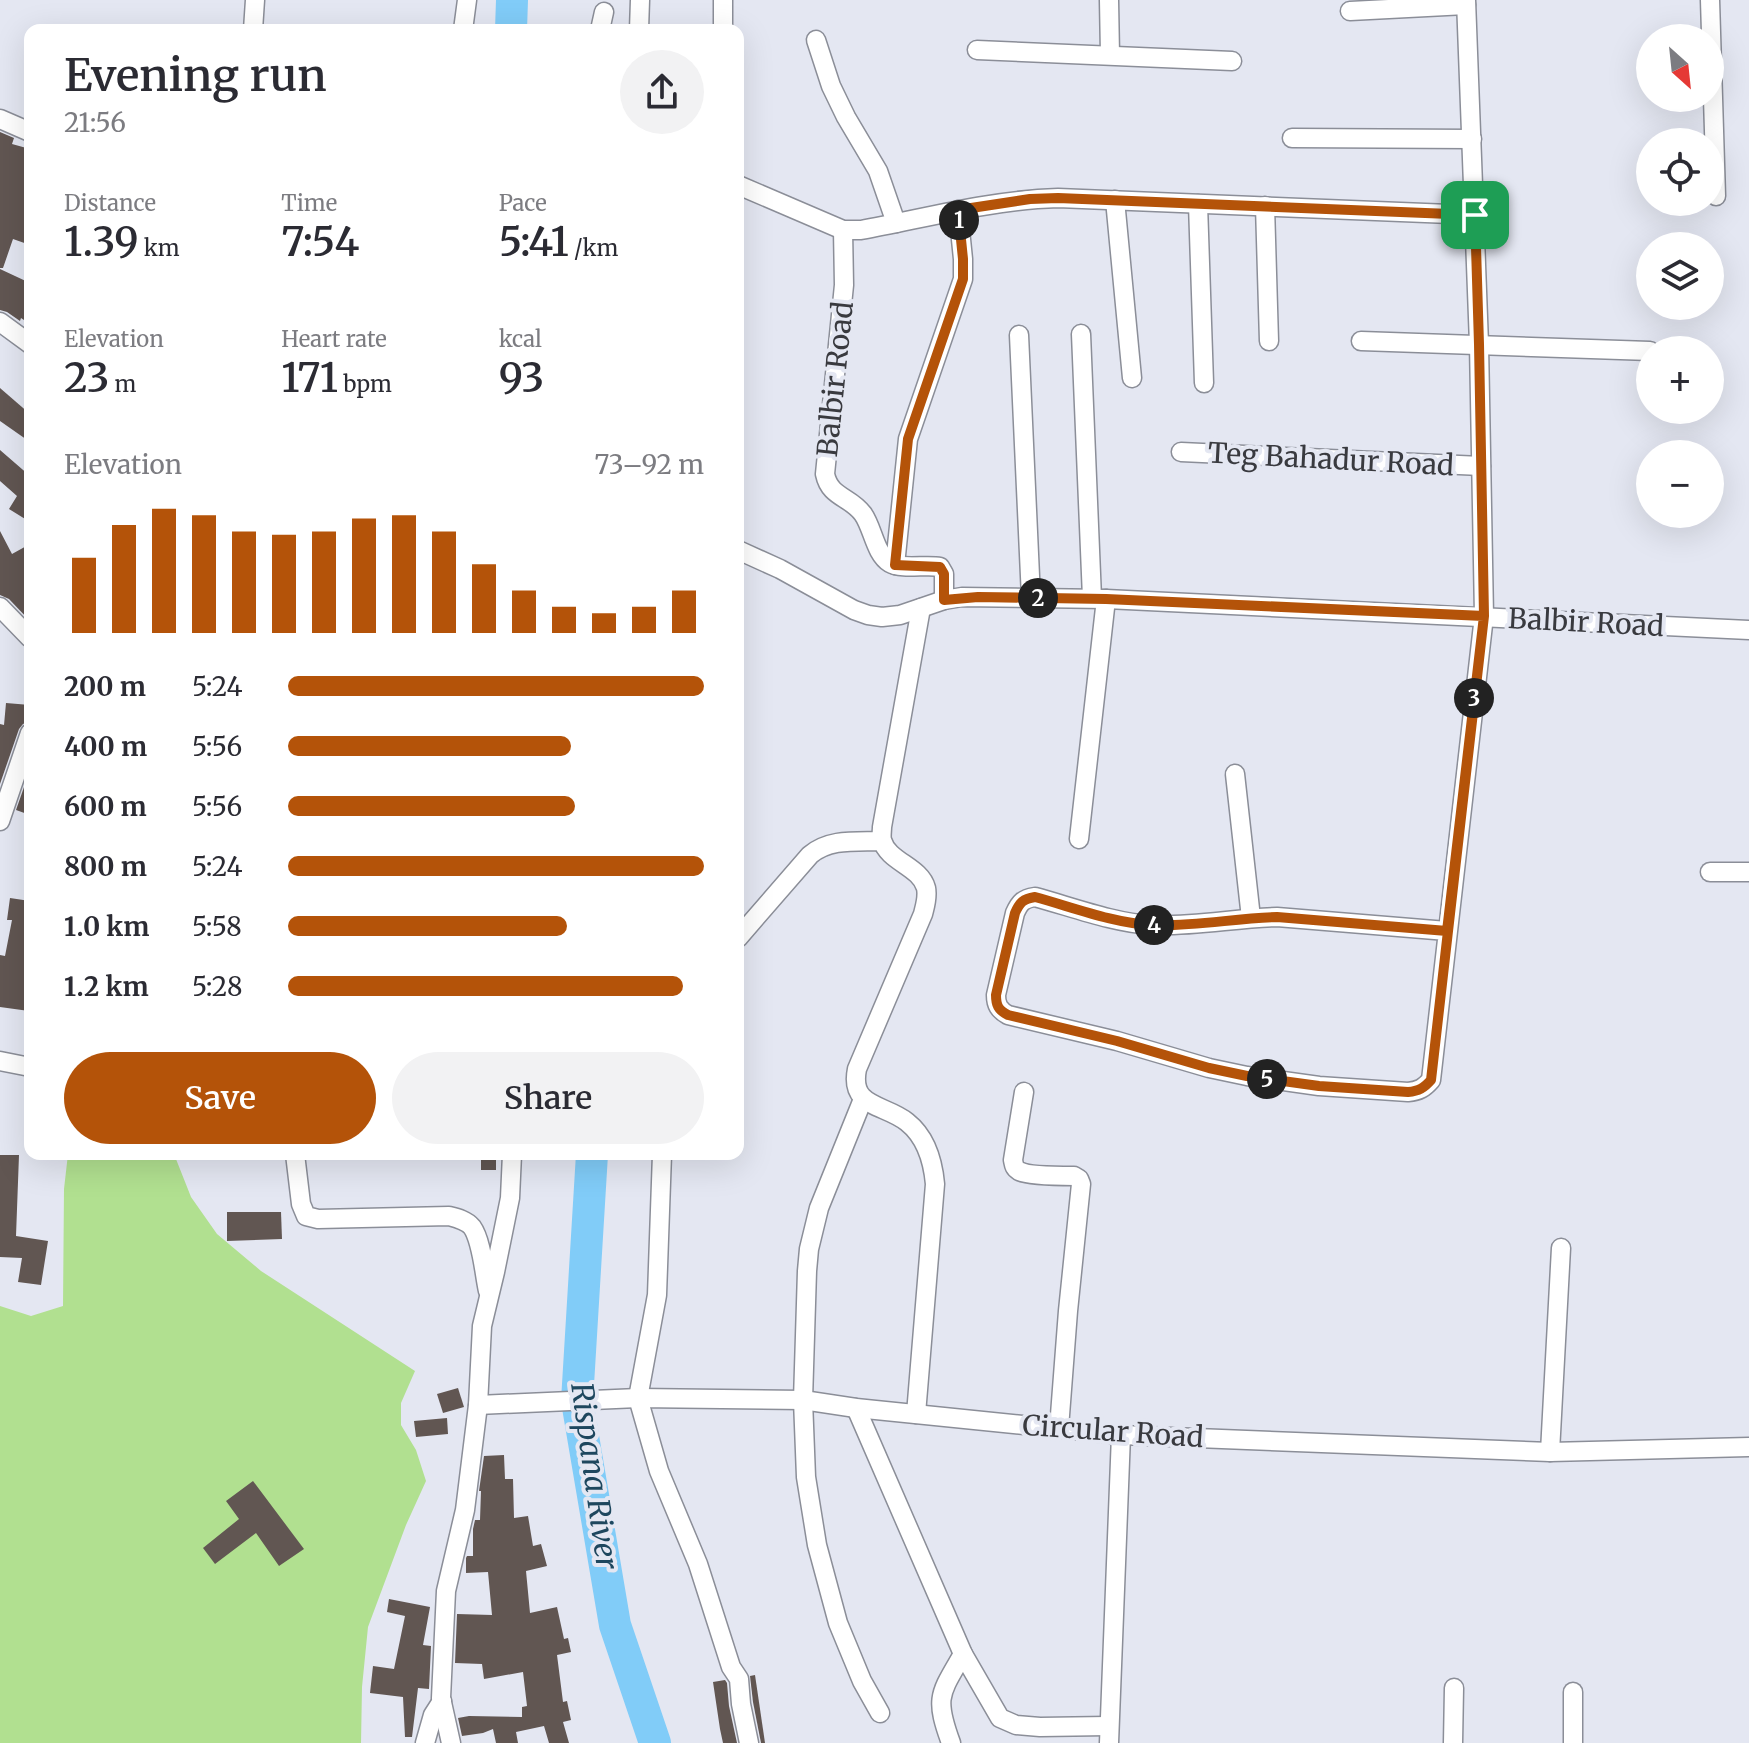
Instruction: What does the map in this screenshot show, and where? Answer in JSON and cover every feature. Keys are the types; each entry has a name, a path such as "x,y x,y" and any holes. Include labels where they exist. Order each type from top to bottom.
{"street":[{"path":"253,24 255,0"},
{"path":"464,24 467,0"},
{"path":"639,24 640,0"},
{"path":"723,0 723,24"},
{"path":"1109,0 1110,55"},
{"path":"1710,0 1714,128"},
{"name":"Teg Bahadur Road","path":"1251,918 1148,925 1035,897 1026,899 1020,902 1015,913 996,1004 1008,1015 1247,1076 1319,1086 1408,1092 1418,1091 1431,1080 1484,616 1479,344 1466,2 1350,11"},
{"path":"816,40 835,95 878,171 896,223"},
{"path":"977,50 1232,61"},
{"path":"0,119 24,129"},
{"path":"1292,138 1472,139"},
{"path":"744,188 843,230 861,230 1030,199 1058,198 1475,215"},
{"path":"1115,200 1132,378"},
{"path":"1198,204 1204,383"},
{"path":"1265,206 1269,341"},
{"path":"944,600 944,574 940,567 895,565 908,439 963,279 958,210"},
{"name":"Balbir Road","path":"843,230 844,285 825,474 831,489 864,516 882,554 895,565"},
{"path":"0,322 24,340"},
{"path":"1079,839 1099,599 1081,334"},
{"path":"1019,335 1031,598"},
{"path":"1361,341 1636,350"},
{"name":"Teg Bahadur Road","path":"1181,452 1481,466"},
{"name":"Balbir Road","path":"744,553 854,610 882,617 900,615 944,600 978,597 1099,599 1749,630"},
{"path":"0,607 24,632"},
{"path":"916,1414 935,1184 933,1168 918,1133 906,1121 863,1099 855,1080 926,900 926,888 921,878 882,841 921,608"},
{"path":"0,821 24,751"},
{"path":"1235,774 1251,918 1299,918 1447,931"},
{"path":"744,931 819,847 882,841"},
{"path":"1710,872 1749,872"},
{"path":"0,1061 24,1066"},
{"path":"1024,1092 1013,1160 1015,1167 1027,1173 1074,1176 1081,1184 1059,1428"},
{"path":"863,1099 819,1208 809,1249 803,1400 806,1477 817,1545 838,1623 880,1713"},
{"path":"296,1160 301,1204 311,1219 449,1216 466,1222 477,1239 489,1297"},
{"path":"451,1743 442,1701 446,1591 465,1510 478,1405 482,1326 510,1198 512,1160"},
{"path":"662,1160 657,1295 638,1398 659,1471 698,1564 731,1667 739,1679 749,1743"},
{"path":"1550,1452 1561,1248"},
{"name":"Circular Road","path":"478,1405 638,1398 803,1400 1121,1435 1550,1452 1749,1447"},
{"path":"856,1408 963,1654 1000,1718 1016,1725 1108,1735 1121,1435"},
{"path":"951,1743 941,1717 940,1700 943,1688 963,1654"},
{"path":"1453,1743 1454,1688"},
{"path":"1573,1692 1573,1743"},
{"path":"425,1743 433,1715 442,1701"}],"green space":[{"path":"67,1160 176,1160 191,1197 217,1234 261,1271 415,1371 401,1403 401,1425 416,1450 426,1481 368,1627 361,1743 0,1743 0,1306 31,1316 63,1306 64,1189"}],"building":[{"path":"0,132 14,138 12,144 24,147 24,243 13,239 3,268 0,268"},
{"path":"0,269 24,280 24,320 21,318 20,321 0,310"},
{"path":"0,388 24,409 24,438 0,421"},
{"path":"0,450 24,471 24,518 9,509 17,496 0,481"},
{"path":"0,531 12,554 24,547 24,615 9,599 0,595"},
{"path":"6,703 24,704 24,724 19,729 0,784 0,724 4,725"},
{"path":"24,787 24,813 16,810"},
{"path":"10,898 24,900 24,1010 0,1007 0,955 5,956 12,920 7,920"},
{"path":"0,1155 19,1155 16,1236 48,1241 41,1285 18,1282 22,1258 0,1257"},
{"path":"481,1160 496,1160 496,1170 481,1170"},
{"path":"227,1212 281,1212 282,1239 227,1241"},
{"path":"458,1388 464,1407 443,1413 437,1394"},
{"path":"447,1418 448,1434 416,1437 414,1421"},
{"path":"504,1455 505,1479 513,1479 514,1518 528,1516 533,1546 541,1544 547,1566 526,1571 530,1613 557,1607 564,1639 568,1638 571,1652 557,1655 563,1702 567,1701 571,1720 563,1722 569,1743 549,1743 544,1726 516,1732 518,1743 496,1743 493,1729 462,1736 458,1718 522,1717 522,1707 527,1706 523,1672 484,1679 482,1664 455,1663 457,1614 492,1615 488,1572 466,1573 466,1558 473,1556 473,1529 475,1520 480,1520 479,1491 484,1456"},
{"path":"253,1481 304,1549 279,1566 256,1533 215,1564 203,1548 239,1519 226,1501"},
{"path":"389,1599 430,1607 423,1645 431,1646 429,1689 418,1688 412,1737 405,1737 403,1697 370,1693 373,1666 394,1669 405,1616 387,1612"},
{"path":"755,1675 765,1743 761,1743 753,1702 750,1676"},
{"path":"725,1680 737,1743 723,1743 720,1729 713,1682"}],"waterway":[{"name":"Rispana River","path":"511,24 512,0"},
{"name":"Rispana River","path":"592,1160 577,1401 615,1625 655,1743"}],"route":[{"path":"1475,215 1058,198 958,210 963,279 911,425 895,565 940,567 944,574 944,600 962,597 1106,599 1484,616 1447,931 1277,917 1148,925 1035,897 1020,902 1015,913 996,995 996,1004 1001,1011 1247,1076 1319,1086 1408,1092 1418,1091 1431,1080 1484,616 1475,215"}]}
